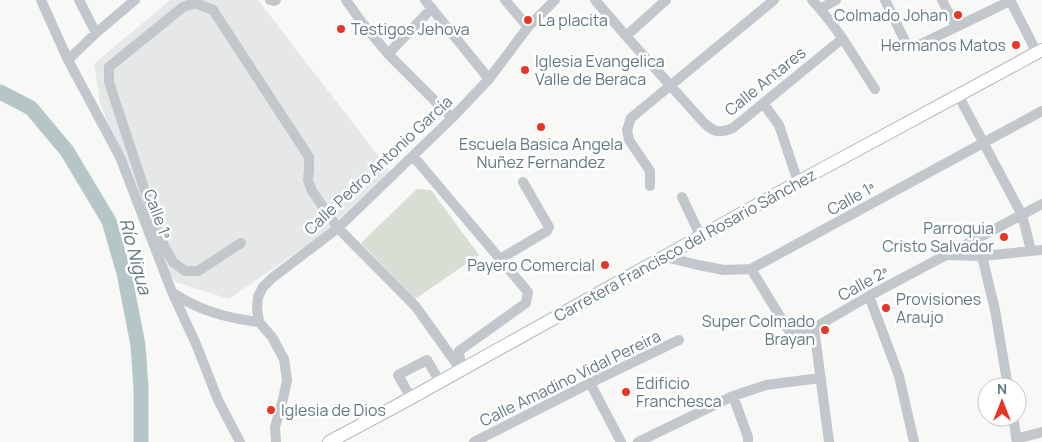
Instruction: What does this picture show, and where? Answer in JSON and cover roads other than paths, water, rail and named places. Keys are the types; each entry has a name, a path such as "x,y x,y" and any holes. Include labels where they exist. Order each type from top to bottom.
{"main road":[{"name":"Carretera Francisco del Rosario Sánchez","path":"329,442 666,257 798,182 1040,52"}],"street":[{"name":"Calle 1ª","path":"41,0 68,60 120,157 172,292 196,344 218,400 240,442"},
{"path":"79,0 96,33"},
{"path":"68,60 123,4 135,0"},
{"path":"270,0 276,0"},
{"path":"346,0 388,54 452,118"},
{"path":"425,0 489,79"},
{"path":"505,0 528,27"},
{"name":"Calle Pedro Antonio García","path":"259,322 258,297 263,287 272,278 338,228 452,118 489,79 528,27 555,0"},
{"path":"595,0 670,86"},
{"path":"626,36 666,0"},
{"path":"650,186 650,171 629,140 627,130 631,118 774,0"},
{"path":"812,0 842,38 874,89"},
{"path":"820,9 836,0"},
{"path":"885,0 909,48 1010,0 1040,52"},
{"path":"942,0 956,27"},
{"path":"241,243 198,271 185,271 173,262 161,240 109,82 109,67 183,7 195,3 212,10 309,157 308,180 312,191 338,228 416,307 461,370"},
{"path":"388,54 432,8"},
{"name":"Calle Antares","path":"670,86 711,129 718,132 726,131 734,128 842,38"},
{"path":"947,255 982,256 1037,250 1022,215 958,95"},
{"path":"763,103 779,125 798,182"},
{"name":"Calle 1ª","path":"666,257 698,266 724,270 751,269 1042,111"},
{"path":"413,156 528,292 526,303 459,350 461,370"},
{"path":"500,259 547,231 549,227 522,182"},
{"path":"682,197 701,237"},
{"name":"Calle 2ª","path":"751,269 789,332 802,334 869,296 1042,204"},
{"path":"982,256 995,310 1006,377"},
{"path":"172,292 208,311 233,318 259,322 272,337 284,359 287,380 275,427 275,442 280,442"},
{"path":"869,296 899,376 914,442"},
{"path":"814,328 829,442"},
{"name":"Calle Amadino Vidal Pereira","path":"474,442 590,382 678,340"},
{"path":"411,398 398,375 427,360 440,382"},
{"path":"638,442 734,396 766,385 821,378"},
{"path":"590,382 621,442"},
{"path":"734,396 748,442"},
{"path":"1014,427 1016,440 1042,432"}],"waterway":[{"name":"Río Nigua","path":"0,92 31,108 67,151 109,221 124,273 138,345 141,388 141,442"}],"place":[{"name":"Colmado Johan","path":"958,15"},
{"name":"La placita","path":"528,20"},
{"name":"Testigos Jehova","path":"341,29"},
{"name":"Hermanos Matos","path":"1016,45"},
{"name":"Iglesia Evangelica Valle de Beraca","path":"525,70"},
{"name":"Escuela Basica Angela Nuñez Fernandez","path":"541,127"},
{"name":"Parroquia Cristo Salvador","path":"1004,237"},
{"name":"Payero Comercial","path":"605,265"},
{"name":"Provisiones Araujo","path":"886,308"},
{"name":"Super Colmado Brayan","path":"825,330"},
{"name":"Edificio Franchesca","path":"626,392"},
{"name":"Iglesia de Dios","path":"271,410"}]}
